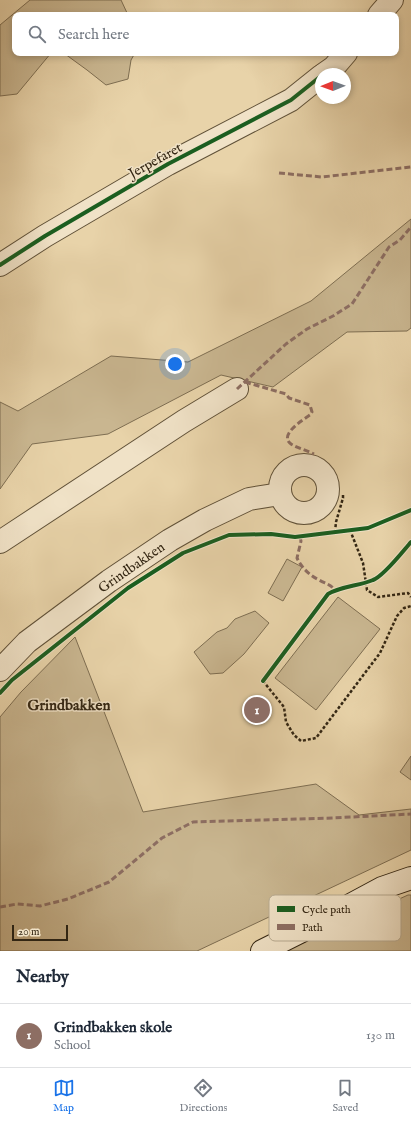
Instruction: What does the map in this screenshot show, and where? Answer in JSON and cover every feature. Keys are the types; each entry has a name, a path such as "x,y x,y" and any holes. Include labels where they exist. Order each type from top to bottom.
{"street":[{"path":"382,12 392,0"},
{"path":"333,68 343,56"},
{"name":"Jerpefaret","path":"0,265 45,236 168,164 291,100 315,81"},
{"path":"0,542 184,421 237,390"},
{"name":"Grindbakken","path":"0,670 27,642 110,581 170,540 205,520 249,500 280,494"},
{"path":"369,895 382,888 411,878"},
{"path":"262,951 282,941"}],"path":[{"path":"335,532 336,522 343,498 342,493"},
{"path":"328,533 356,529"},
{"path":"350,530 363,563 367,590 378,597 408,593 411,597"},
{"path":"358,585 371,581"},
{"path":"268,675 263,681 284,707 286,722 294,736 301,741 316,738 380,653 397,616 404,608 411,606"}],"shaded area":[{"path":"30,0 121,0 127,12 16,12"},
{"path":"12,15 12,56 49,56 17,94 0,96 0,25"},
{"path":"68,56 133,56 131,60 128,79 106,85"},
{"path":"411,219 411,328 407,331 347,332 273,387 221,375 108,434 32,444 0,489 0,402 18,411 111,356 188,362 311,301"},
{"path":"287,559 302,567 283,601 268,593"},
{"path":"338,597 380,629 316,710 275,678"},
{"path":"255,611 269,623 244,654 223,673 210,674 194,652 217,632 227,628 235,619"},
{"path":"75,637 143,812 316,784 359,815 411,809 411,850 316,895 269,895 269,917 197,951 0,951 0,717 21,692"},
{"path":"411,756 411,780 400,772"},
{"path":"411,895 411,951 285,951 307,941 401,941 401,898"}],"marked path":[{"path":"279,173 322,177 411,167"},
{"path":"237,389 286,344 307,329 333,316 352,304 389,247 400,240 411,227"},
{"path":"245,382 286,394 289,398 310,405 312,412 293,428 288,436 288,440 291,444 314,454"},
{"path":"300,537 301,541 297,558 301,565 312,576 330,585 335,590"},
{"path":"0,907 17,904 40,906 68,899 109,882 162,838 193,822 411,814"}],"cycle path":[{"path":"0,265 45,236 168,164 291,100 315,81"},
{"path":"0,693 12,680 128,588 183,553 229,535 271,534 295,537 368,528 411,510"},
{"path":"263,681 328,594 339,589 368,582 377,578 388,569 411,542"}],"place":[{"name":"Grindbakken skole","path":"257,710"}],"district":[{"name":"Grindbakken","path":"69,705"}]}
